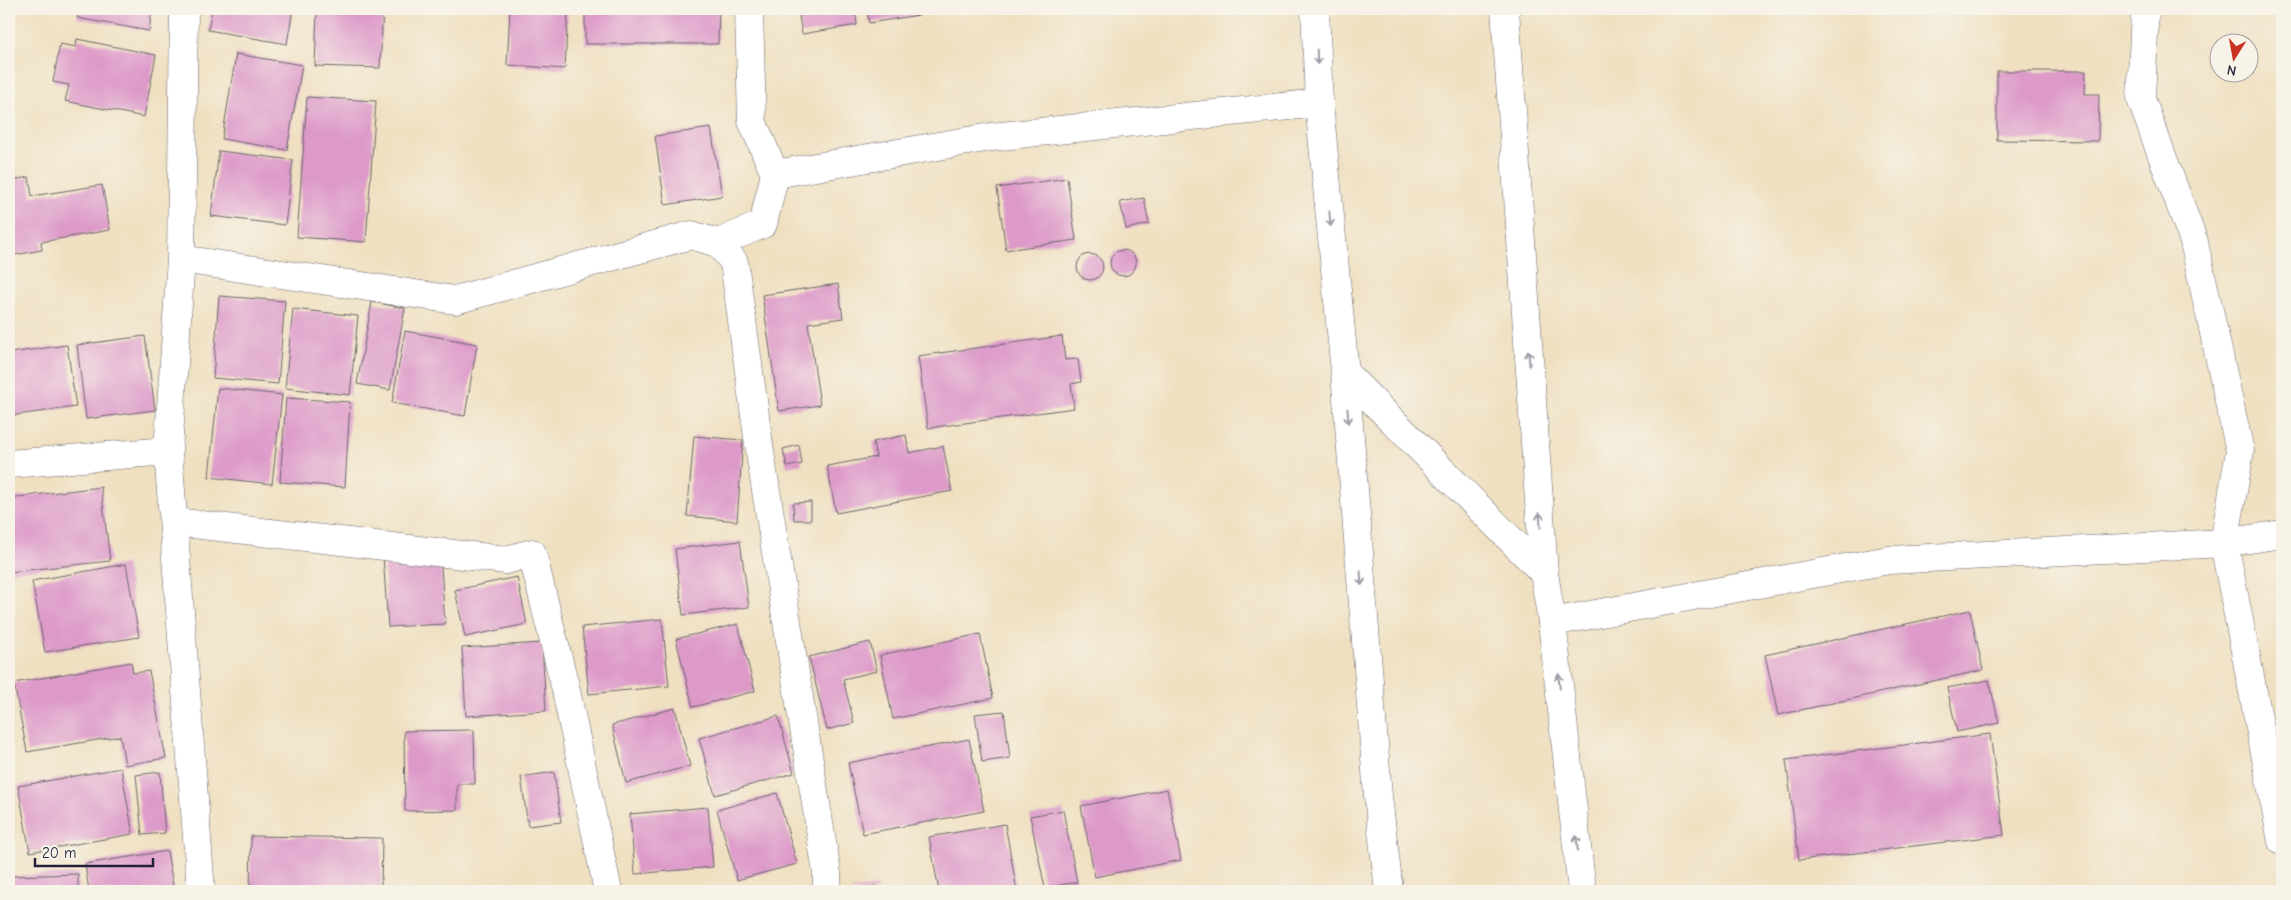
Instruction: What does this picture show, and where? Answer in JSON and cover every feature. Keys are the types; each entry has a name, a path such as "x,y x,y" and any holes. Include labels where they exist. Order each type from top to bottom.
{"main road":[{"path":"184,9 181,259 168,451 175,522 201,891"},
{"path":"718,243 763,224 775,174 752,121 749,9"},
{"path":"1315,9 1318,103 1345,373 1378,796 1388,891"},
{"path":"1505,9 1544,573 1552,622 1582,891"},
{"path":"2145,9 2140,99 2194,242 2240,451 2224,544 2282,841"},
{"path":"775,174 991,137 1318,103"},
{"path":"181,259 455,300 691,235 718,243 734,262 762,469 827,873 827,891"},
{"path":"1345,373 1544,573"},
{"path":"9,464 168,451"},
{"path":"175,522 506,560 532,552 565,686 608,891"},
{"path":"1552,622 1890,560 2224,544 2282,534"}],"building":[{"path":"79,9 152,9 149,31 77,18"},
{"path":"212,9 293,9 287,44 208,30"},
{"path":"317,9 383,9 380,68 315,66"},
{"path":"510,9 568,9 565,69 507,65"},
{"path":"585,9 719,9 718,44 585,44"},
{"path":"798,9 855,9 857,25 802,34"},
{"path":"867,9 918,9 919,15 869,23"},
{"path":"77,39 156,55 144,117 65,101 69,85 53,82 60,44 76,47"},
{"path":"236,54 302,65 287,150 222,139"},
{"path":"1997,71 2086,71 2085,94 2099,94 2098,141 1997,140"},
{"path":"307,97 376,101 366,242 297,237"},
{"path":"711,128 722,196 665,205 655,136"},
{"path":"219,151 293,160 285,225 211,216"},
{"path":"29,177 32,196 102,185 110,230 41,242 42,250 9,256 9,181"},
{"path":"1067,178 1076,240 1006,250 997,188"},
{"path":"1144,198 1149,224 1126,229 1120,202"},
{"path":"1123,250 1132,254 1136,263 1132,272 1123,276 1114,272 1110,263 1114,254"},
{"path":"1090,254 1099,258 1103,267 1099,276 1090,280 1081,276 1077,267 1081,258"},
{"path":"838,284 843,318 808,323 820,405 779,411 762,295"},
{"path":"219,296 285,301 278,384 213,378"},
{"path":"372,302 405,308 390,390 357,384"},
{"path":"293,309 358,316 350,395 285,388"},
{"path":"405,331 477,344 465,416 392,403"},
{"path":"145,336 155,410 86,419 77,345"},
{"path":"1062,336 1065,360 1078,359 1081,382 1071,384 1074,408 928,428 918,356"},
{"path":"67,345 76,407 9,416 9,353"},
{"path":"218,388 282,395 272,484 209,477"},
{"path":"286,398 350,402 345,487 280,482"},
{"path":"906,435 909,453 943,446 952,491 836,513 827,466 876,457 873,442"},
{"path":"694,436 743,440 737,521 687,516"},
{"path":"799,445 802,464 787,467 783,449"},
{"path":"101,487 110,561 9,572 9,498"},
{"path":"811,502 811,520 794,520 793,503"},
{"path":"740,541 749,607 683,615 675,549"},
{"path":"440,552 445,624 388,627 383,555"},
{"path":"126,564 139,637 45,652 32,581"},
{"path":"517,577 527,624 465,637 455,590"},
{"path":"1970,610 1983,670 1778,715 1765,655"},
{"path":"662,619 669,686 589,694 582,627"},
{"path":"738,624 755,691 693,707 676,639"},
{"path":"980,634 993,698 893,719 880,655"},
{"path":"870,642 877,671 843,679 854,723 827,730 809,657"},
{"path":"542,643 546,711 466,716 462,648"},
{"path":"131,662 133,673 149,671 166,758 125,765 120,736 27,752 14,683"},
{"path":"1989,680 1999,723 1957,732 1947,688"},
{"path":"675,708 690,766 626,783 612,725"},
{"path":"1004,711 1010,758 982,762 975,714"},
{"path":"778,716 794,773 715,795 699,738"},
{"path":"474,730 475,784 457,784 457,810 405,811 404,731"},
{"path":"1990,734 2004,835 1799,860 1786,760"},
{"path":"969,739 984,811 863,834 848,763"},
{"path":"121,768 133,834 30,852 18,786"},
{"path":"160,772 165,833 142,835 136,775"},
{"path":"554,772 561,822 528,826 521,777"},
{"path":"1167,789 1181,860 1095,877 1081,806"},
{"path":"777,793 797,864 737,880 717,810"},
{"path":"708,807 713,867 635,874 630,814"},
{"path":"1063,810 1077,882 1045,888 1030,816"},
{"path":"1005,824 1017,891 939,891 929,837"},
{"path":"251,836 382,838 381,891 250,891"},
{"path":"167,851 174,891 89,891 85,864"},
{"path":"78,874 78,891 9,891 9,876"},
{"path":"876,886 877,891 851,891 851,890"}]}
